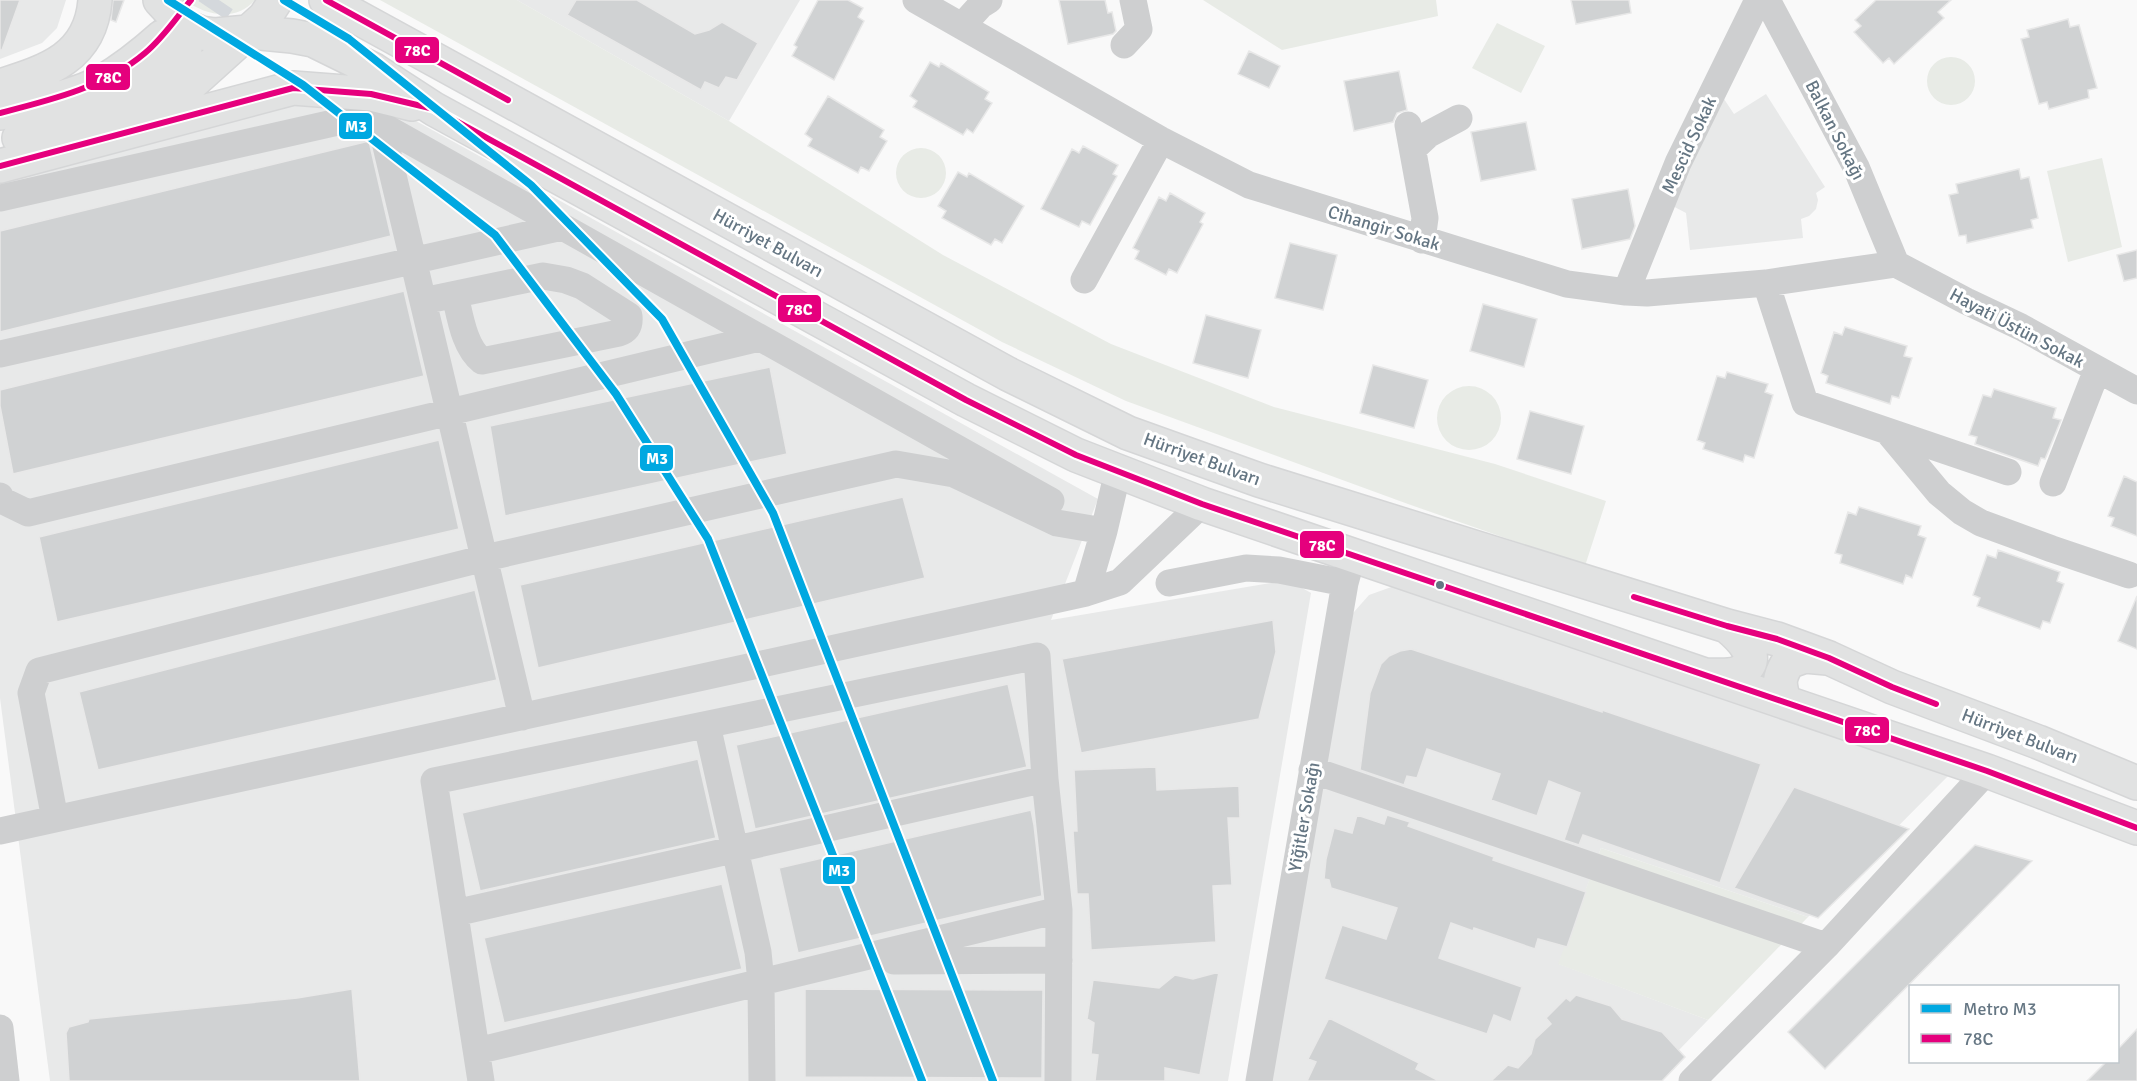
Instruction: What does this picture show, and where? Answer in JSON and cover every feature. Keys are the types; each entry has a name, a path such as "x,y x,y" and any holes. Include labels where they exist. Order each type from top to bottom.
{"main road":[{"path":"0,86 38,74 71,53 85,39 92,23 95,0"},
{"path":"160,0 179,21 192,30 215,35 248,32 313,40 374,70 434,109 966,400 1076,455 1202,504 1349,569 1706,675 1987,771 2137,828"},
{"path":"116,135 174,99 265,17 276,0"},
{"name":"Hürriyet Bulvarı","path":"326,0 1008,374 1128,433 1259,480 1727,626 1777,639 1829,658 1892,687 2038,742 2137,783"},
{"path":"0,112 63,96 101,82 137,59 173,44 150,84 109,108 50,130 0,144"},
{"path":"0,166 293,88 371,94 434,109"},
{"path":"1706,675 1730,675 1746,667 1749,649 1743,639 1727,626"},
{"path":"1784,701 1780,676 1788,662 1805,656 1829,658"}],"street":[{"name":"Cihangir Sokak","path":"916,0 1161,140 1249,185 1567,284 1647,293 1766,283 1896,264"},
{"path":"962,26 981,5 989,0"},
{"path":"1124,45 1139,29 1133,0"},
{"name":"Mescid Sokak","path":"1626,292 1678,163 1758,0"},
{"name":"Balkan Sokağı","path":"1767,0 1856,167 1896,264"},
{"path":"1422,240 1425,218 1410,137 1429,134 1459,118"},
{"path":"0,198 351,119 381,125 1104,531"},
{"path":"381,125 522,717"},
{"path":"116,135 126,170"},
{"path":"1084,280 1161,140"},
{"path":"0,354 562,227"},
{"name":"Hayati Üstün Sokak","path":"1896,264 2021,327 2137,391"},
{"path":"423,301 543,276 566,280 582,286 629,316 630,325 619,333 482,361 470,346 455,295"},
{"path":"1766,283 1805,403 2008,472"},
{"path":"0,496 1,500 28,513 759,338"},
{"path":"2053,483 2097,370"},
{"path":"1888,432 1939,493 1962,512 1981,523 2129,575"},
{"path":"55,819 32,693 39,671 485,558 896,464 954,474 1057,523 1104,531"},
{"path":"1086,593 1118,471"},
{"path":"0,831 1086,593 1120,582 1202,504"},
{"path":"1169,583 1246,568 1349,569"},
{"name":"Yiğitler Sokağı","path":"1259,1081 1349,569"},
{"path":"481,1081 434,781 1037,656 1045,779 1059,910 1058,1081"},
{"path":"707,725 758,952 761,982 762,1081"},
{"path":"1312,770 1826,946"},
{"path":"1692,1081 1826,946 1987,771"},
{"path":"455,913 1045,779"},
{"path":"477,1051 1059,910"},
{"path":"848,961 1059,960"},
{"path":"0,1028 6,1081"}],"shaded area":[{"path":"0,0 66,0 57,28 42,43 0,59"},
{"path":"185,0 255,0 239,12 221,14 202,10"},
{"path":"380,0 517,0 729,121 943,255 1111,344 1274,407 1495,464 1606,501 1585,566 1126,401 1002,342"},
{"path":"517,0 800,0 729,121"},
{"path":"1203,0 1436,0 1438,16 1282,50"},
{"path":"1497,23 1545,46 1521,93 1472,68"},
{"path":"1951,57 1968,64 1975,81 1968,98 1951,105 1934,98 1927,81 1934,64"},
{"path":"295,92 407,116 1098,499 1051,620 1288,580 1311,593 1228,1081 50,1081 0,698 0,184"},
{"path":"1766,94 1825,187 1816,193 1818,200 1816,209 1809,216 1801,219 1803,238 1690,250 1686,213 1667,203 1724,99 1734,114"},
{"path":"916,148 926,148 939,155 946,168 946,178 939,191 926,198 916,198 907,194 900,187 896,178 896,168 900,159 907,152"},
{"path":"2102,158 2122,247 2068,262 2047,171"},
{"path":"1469,386 1487,392 1495,400 1501,418 1495,436 1487,444 1469,450 1451,444 1443,436 1437,418 1443,400 1451,392"},
{"path":"1397,585 1950,774 1808,917 1601,848 1559,964 1708,1020 1649,1081 1255,1081 1346,621 1369,595"},
{"path":"1601,848 1808,917 1708,1020 1558,964"}],"building":[{"path":"0,0 20,0 2,50 0,50"},
{"path":"113,0 124,0 116,22 111,20"},
{"path":"576,0 637,0 695,34 709,30 722,22 758,43 737,80 726,77 719,88 705,82 701,90 567,15"},
{"path":"818,0 848,0 863,8 858,17 864,21 834,80 792,56 797,47 794,45"},
{"path":"1059,0 1105,0 1108,13 1112,12 1116,31 1113,34 1068,44"},
{"path":"1571,0 1629,0 1631,13 1576,24"},
{"path":"1876,0 1951,0 1938,12 1944,18 1894,64 1889,58 1883,63 1854,32 1861,26 1855,20"},
{"path":"2068,19 2070,27 2079,25 2097,88 2088,90 2089,98 2049,109 2047,102 2039,104 2021,39 2029,37 2027,30"},
{"path":"1249,51 1280,66 1269,88 1238,74"},
{"path":"930,62 939,67 941,63 989,92 985,99 992,103 973,133 967,129 963,135 913,107 917,101 910,96"},
{"path":"1399,71 1407,110 1397,113 1393,122 1354,131 1344,81"},
{"path":"828,96 884,130 880,137 887,141 869,171 861,167 858,173 808,146 812,139 805,134"},
{"path":"1526,122 1536,170 1481,181 1471,132"},
{"path":"369,141 391,236 0,332 0,231"},
{"path":"1083,146 1118,165 1113,174 1117,176 1090,225 1082,221 1079,227 1041,209 1072,149 1079,153"},
{"path":"2019,169 2021,179 2029,177 2038,218 2031,220 2033,228 1967,243 1966,235 1959,236 1949,195 1958,193 1956,184"},
{"path":"958,172 967,177 969,173 1024,206 1002,243 995,239 991,245 942,218 946,211 938,206"},
{"path":"1628,189 1635,226 1630,239 1582,249 1572,199"},
{"path":"1170,193 1205,213 1200,222 1203,224 1177,273 1169,269 1166,275 1135,259 1139,251 1133,248 1159,197 1166,201"},
{"path":"1290,243 1337,255 1323,310 1275,298"},
{"path":"2137,250 2137,278 2124,281 2117,255"},
{"path":"404,291 424,376 13,474 0,406 0,390"},
{"path":"1483,304 1537,319 1524,367 1470,351"},
{"path":"1206,315 1261,330 1248,378 1193,363"},
{"path":"1845,327 1907,346 1904,356 1912,358 1899,398 1892,396 1890,404 1826,383 1828,376 1821,373 1834,332 1842,335"},
{"path":"1373,365 1428,380 1414,428 1360,413"},
{"path":"770,367 787,454 505,516 490,426"},
{"path":"1727,372 1768,384 1765,392 1773,395 1754,458 1745,455 1743,462 1703,449 1705,443 1697,440 1717,376 1725,378"},
{"path":"1994,389 2056,408 2053,418 2061,420 2045,459 2041,458 2038,466 1975,444 1977,437 1969,435 1983,395 1991,397"},
{"path":"1530,411 1584,426 1571,474 1517,459"},
{"path":"439,440 459,529 57,622 39,537"},
{"path":"2124,476 2137,482 2137,536 2111,526 2114,518 2108,516"},
{"path":"903,497 925,578 538,668 520,585"},
{"path":"1859,507 1921,526 1918,535 1926,538 1912,578 1906,575 1903,584 1840,563 1842,555 1835,553 1848,512 1856,515"},
{"path":"1998,550 2060,572 2057,581 2064,584 2050,623 2043,621 2040,629 1977,606 1980,598 1973,595 1987,555 1996,558"},
{"path":"475,590 497,680 98,770 79,692"},
{"path":"2137,596 2137,649 2118,641"},
{"path":"1273,620 1276,652 1259,719 1081,753 1062,659"},
{"path":"1411,649 1761,764 1720,883 1583,835 1579,845 1564,840 1580,793 1549,781 1537,816 1491,800 1500,774 1427,749 1417,778 1407,776 1404,785 1360,770 1370,693 1381,664 1389,656"},
{"path":"1008,684 1027,767 755,829 736,745"},
{"path":"698,759 716,838 480,891 462,813"},
{"path":"1156,767 1157,790 1239,786 1240,818 1228,818 1232,885 1213,886 1216,942 1091,950 1088,894 1077,894 1073,831 1077,831 1074,770"},
{"path":"1794,787 1909,829 1818,918 1734,888"},
{"path":"1031,810 1042,896 798,953 779,868"},
{"path":"1357,815 1384,824 1387,815 1410,822 1408,826 1494,857 1493,860 1586,892 1567,947 1538,939 1535,949 1474,928 1473,931 1451,923 1439,958 1522,987 1511,1022 1494,1015 1487,1034 1324,979 1342,925 1386,939 1397,908 1331,888 1329,880 1324,879 1326,859 1334,828 1352,833"},
{"path":"1975,845 2032,861 1825,1069 1788,1032"},
{"path":"722,884 742,969 504,1023 484,938"},
{"path":"1219,972 1200,1075 1165,1068 1165,1081 1095,1081 1098,1055 1091,1054 1094,1023 1087,1019 1093,980 1159,988 1175,975 1193,979"},
{"path":"352,989 360,1081 69,1081 66,1033 69,1027 88,1022 89,1019 297,998"},
{"path":"805,989 1043,990 1042,1078 805,1077"},
{"path":"1576,995 1611,1006 1622,1019 1662,1032 1685,1057 1662,1081 1491,1081 1508,1065 1518,1068 1531,1054 1535,1039 1551,1024 1546,1018 1566,998 1570,1001"},
{"path":"1329,1018 1419,1063 1416,1069 1439,1081 1307,1081 1316,1062 1308,1059"},
{"path":"2137,1029 2137,1081 2087,1081 2105,1063 2119,1063 2119,1048"}],"tunnel":[{"path":"162,37 191,0"},
{"path":"185,51 219,0"}],"metro line":[{"name":"M3","path":"168,0 303,85 495,235 616,394 708,539 922,1081"},
{"name":"M3","path":"284,0 349,39 531,185 662,319 773,513 993,1081"}],"transit line":[{"name":"78C","path":"0,113 77,91 113,75 152,47 191,0"},
{"name":"78C","path":"326,0 508,100"},
{"name":"78C","path":"0,166 293,88 371,94 434,109 966,400 1076,455 1202,504 1987,771 2137,828"},
{"name":"78C","path":"1634,597 1777,639 1829,658 1936,704"}]}
